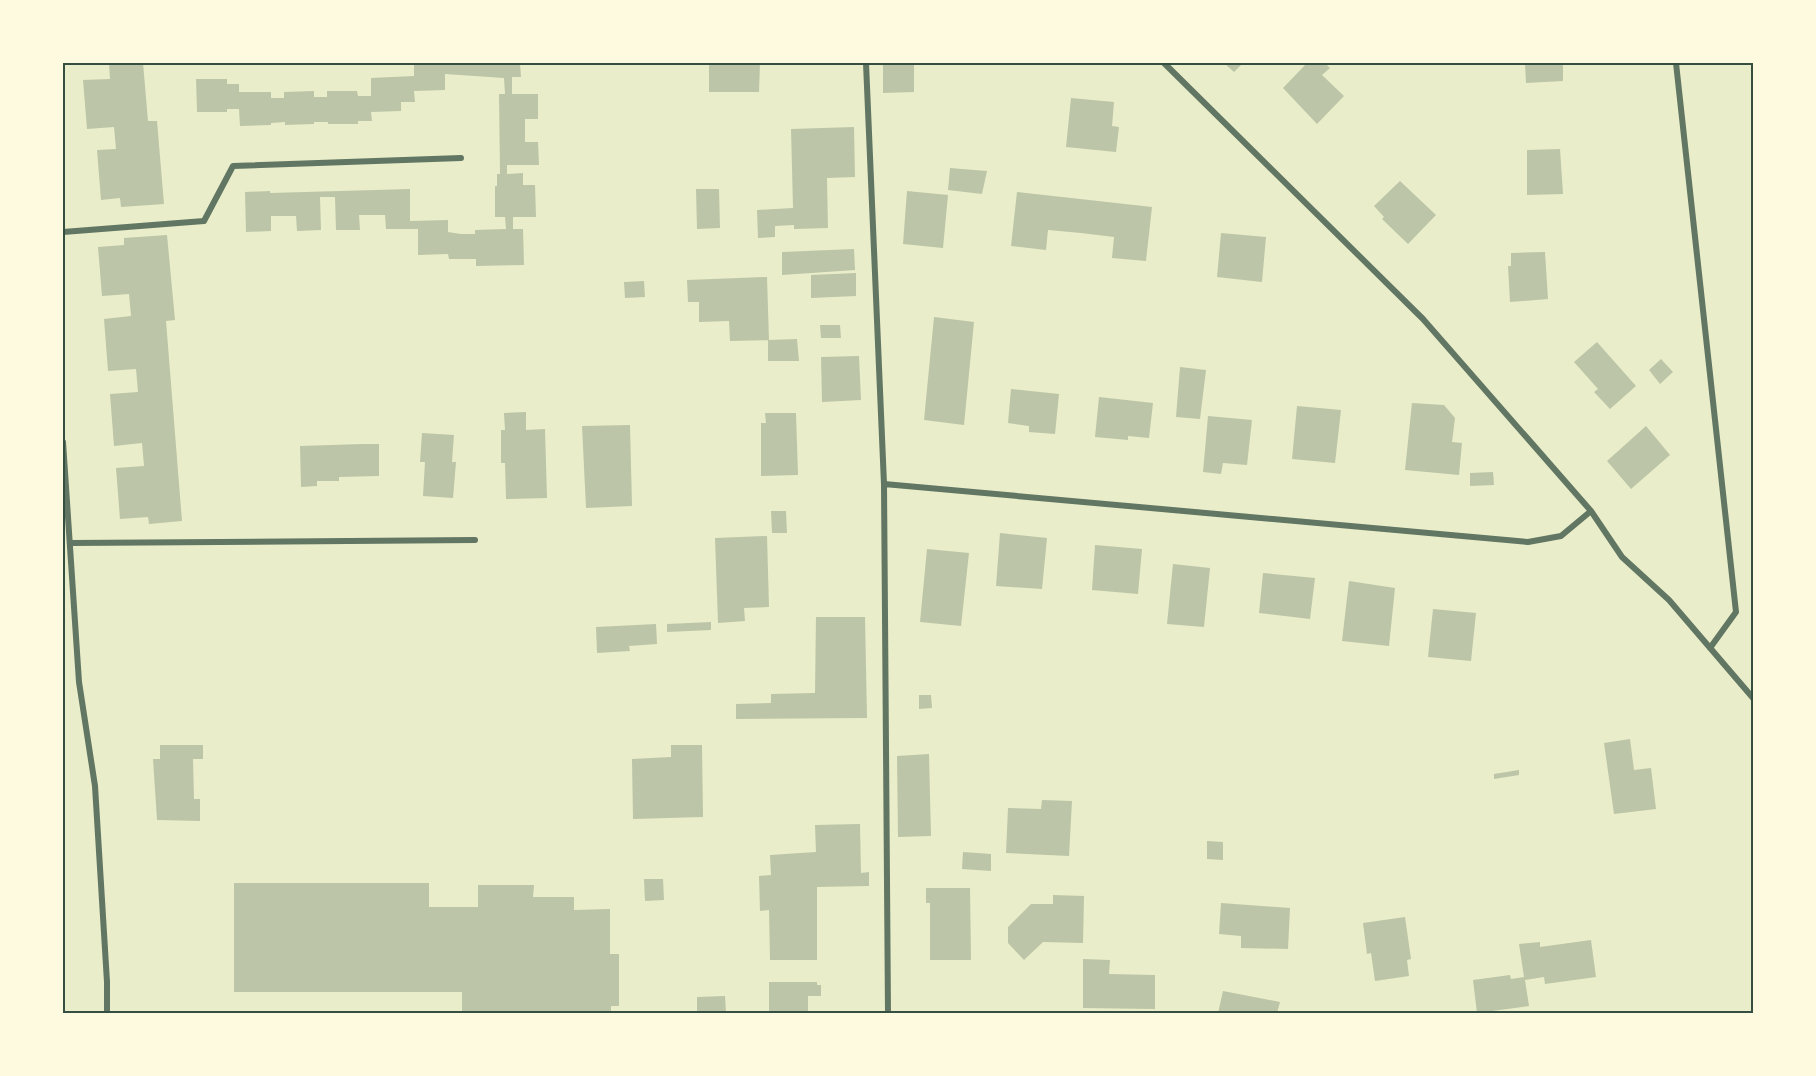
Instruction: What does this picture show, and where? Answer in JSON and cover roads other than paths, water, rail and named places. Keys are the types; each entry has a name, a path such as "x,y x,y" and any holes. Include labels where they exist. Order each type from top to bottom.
{"street":[{"path":"866,63 884,484 888,1013"},
{"path":"1164,63 1423,319 1591,511 1622,557 1669,600 1753,698"},
{"path":"1677,63 1736,612 1710,648"},
{"path":"63,232 204,221 233,166 461,158"},
{"path":"63,442 79,682 95,786 107,1013"},
{"path":"884,484 1528,543 1561,536 1591,511"},
{"path":"71,543 475,540"}]}
